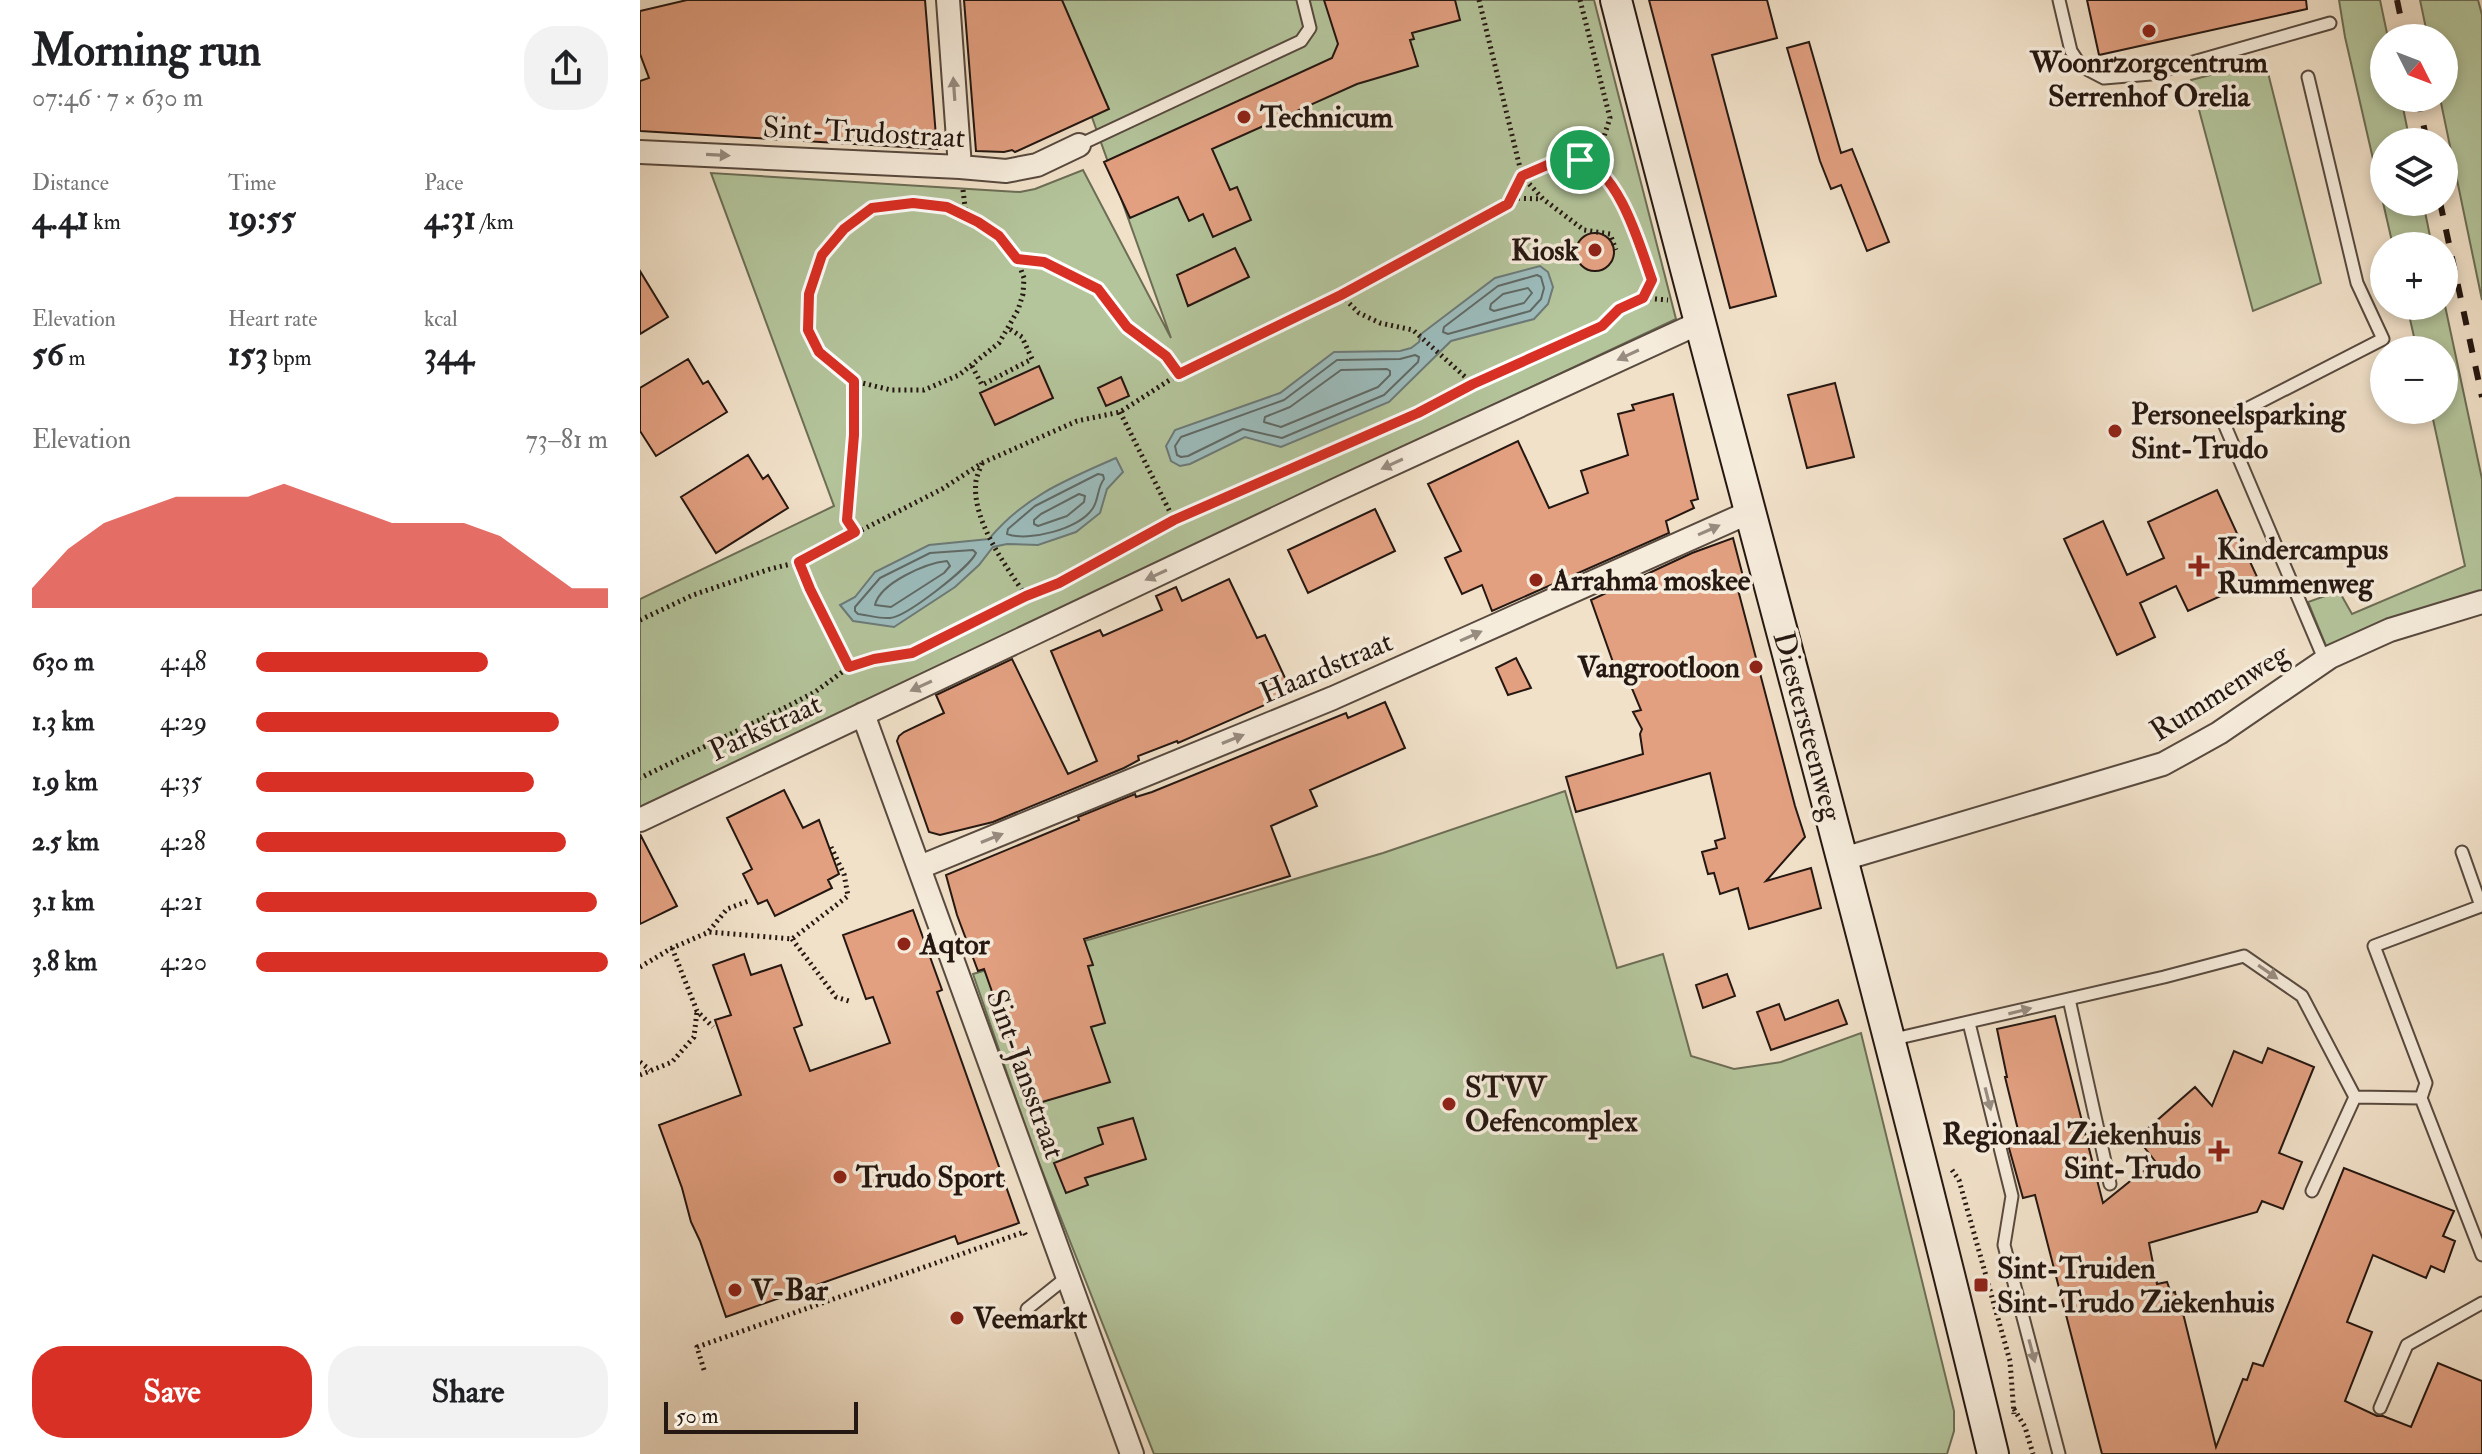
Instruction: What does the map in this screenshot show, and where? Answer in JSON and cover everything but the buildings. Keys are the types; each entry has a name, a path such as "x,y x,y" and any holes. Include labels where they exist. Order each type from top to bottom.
{"main road":[{"name":"Diestersteenweg","path":"1616,0 1843,859 1993,1454"}],"street":[{"path":"948,0 960,167"},
{"name":"Sint-Trudostraat","path":"640,152 1006,171 1037,165 1079,145"},
{"name":"Parkstraat","path":"640,820 1336,490 1699,323"},
{"name":"Haardstraat","path":"920,867 1333,698 1750,512"},
{"name":"Rummenweg","path":"1843,859 2163,764 2219,733 2325,661 2390,630 2482,602"},
{"name":"Sint-Jansstraat","path":"863,714 1132,1454"}],"lane":[{"path":"1079,145 1301,41 1310,28 1303,0"},
{"path":"2059,0 2071,51 2081,66 2104,78 2151,74 2330,23"},
{"path":"2308,77 2357,283 2383,339 2223,421 2325,661"},
{"path":"2462,852 2481,906 2374,946 2426,1083 2421,1098 2482,1255"},
{"path":"1889,1040 2244,956 2302,996 2355,1097"},
{"path":"2069,999 2110,1184"},
{"path":"1969,1023 2012,1196 2004,1245 2059,1454"},
{"path":"2355,1097 2421,1098"},
{"path":"2312,1191 2355,1097"},
{"path":"1027,1309 1067,1277"},
{"path":"2380,1408 2407,1345 2482,1303"}],"path":[{"path":"1479,0 1522,176 1543,199 1584,230 1610,234 1616,250"},
{"path":"1580,0 1610,118 1594,167"},
{"path":"640,620 693,595 799,562 942,489 982,463 1077,421 1120,412 1179,374 1341,295 1508,204 1522,176 1561,159 1580,160 1594,167 1623,200 1652,280 1643,298 1619,309 1602,326 1473,384 1418,413 1174,520 1059,583 1026,596 912,653 849,667 815,692 640,778"},
{"path":"1512,198 1543,199"},
{"path":"913,203 947,207 999,236 1017,259 1024,278 1023,294 1008,328 999,343 959,375 924,390 891,390 854,381 819,352 808,330 809,294 822,255 844,229 872,208 913,203"},
{"path":"1017,259 1044,262 1098,289 1127,327 1166,356 1179,374"},
{"path":"1341,295 1359,313 1380,323 1413,330 1473,384"},
{"path":"971,366 982,385 1032,359 1022,337 1008,328"},
{"path":"854,381 854,435 847,520 855,532"},
{"path":"1120,412 1174,520"},
{"path":"982,463 976,481 977,500 987,532 996,552 1026,596"},
{"path":"799,562 849,667"},
{"path":"640,967 672,948 709,932 792,939 848,896 844,874 831,847"},
{"path":"709,932 727,909 751,900"},
{"path":"792,939 836,997 849,1001"},
{"path":"672,948 697,1011 713,1027"},
{"path":"640,1075 672,1062 694,1037 697,1011"},
{"path":"640,1062 651,1070"},
{"path":"704,1370 697,1347 1024,1232 1029,1245"}],"green space":[{"path":"1050,0 1594,0 1676,319 640,807 640,599 834,506 711,173 1020,192 1083,170 1171,338"},
{"path":"2339,0 2380,0 2385,24 2370,24 2370,112 2404,112 2407,128 2370,128 2370,146"},
{"path":"2420,0 2478,0 2482,15 2482,300 2458,185 2458,128 2446,128 2443,112 2458,112 2458,24 2425,24"},
{"path":"2265,61 2321,283 2253,311 2191,80"},
{"path":"2386,216 2426,216 2429,232 2390,232"},
{"path":"2410,320 2448,320 2451,336 2414,336"},
{"path":"2458,367 2482,479 2482,591 2326,646 2308,602 2339,591 2352,614 2465,566 2434,424 2458,424"},
{"name":"STVV Oefencomplex","path":"1565,791 1617,968 1663,954 1691,1056 1734,1069 1781,1062 1861,1033 1954,1411 1954,1431 1947,1454 1154,1454 1030,1140 973,974 1383,853"}],"water":[{"path":"1540,266 1548,272 1553,287 1548,304 1534,319 1451,341 1389,402 1281,447 1245,437 1190,464 1180,466 1171,461 1166,446 1175,430 1280,393 1334,352 1400,351 1411,348 1419,342 1421,334 1495,278"},
{"path":"1116,458 1123,472 1107,489 1100,513 1076,532 1038,545 993,547 955,587 894,627 853,621 840,605 855,597 875,572 929,545 989,539 1032,500"}],"railway":[{"path":"2397,0 2402,24"},
{"path":"2421,112 2424,128"},
{"path":"2443,216 2482,397"}],"place":[{"name":"Woonrzorgcentrum Serrenhof Orelia","path":"2149,31"},
{"name":"Technicum","path":"1244,117"},
{"name":"Kiosk","path":"1595,250"},
{"name":"Personeelsparking Sint-Trudo","path":"2115,431"},
{"name":"Kindercampus Rummenweg","path":"2199,566"},
{"name":"Arrahma moskee","path":"1536,580"},
{"name":"Vangrootloon","path":"1756,667"},
{"name":"Aqtor","path":"904,944"},
{"name":"STVV Oefencomplex","path":"1449,1104"},
{"name":"Regionaal Ziekenhuis Sint-Trudo","path":"2219,1151"},
{"name":"Trudo Sport","path":"840,1177"},
{"name":"Sint-Truiden Sint-Trudo Ziekenhuis","path":"1981,1285"},
{"name":"V-Bar","path":"735,1290"},
{"name":"Veemarkt","path":"957,1318"}],"route":[{"path":"1561,159 1580,160 1594,167 1623,200 1652,280 1643,298 1619,309 1602,326 1473,384 1418,413 1174,520 1059,583 1026,596 912,653 849,667 799,562 855,532 847,520 854,435 854,381 819,352 808,330 809,294 822,255 844,229 872,208 913,203 947,207 978,222 999,236 1017,259 1044,262 1098,289 1127,327 1166,356 1179,374 1341,295 1508,204 1522,176 1561,159"}]}
